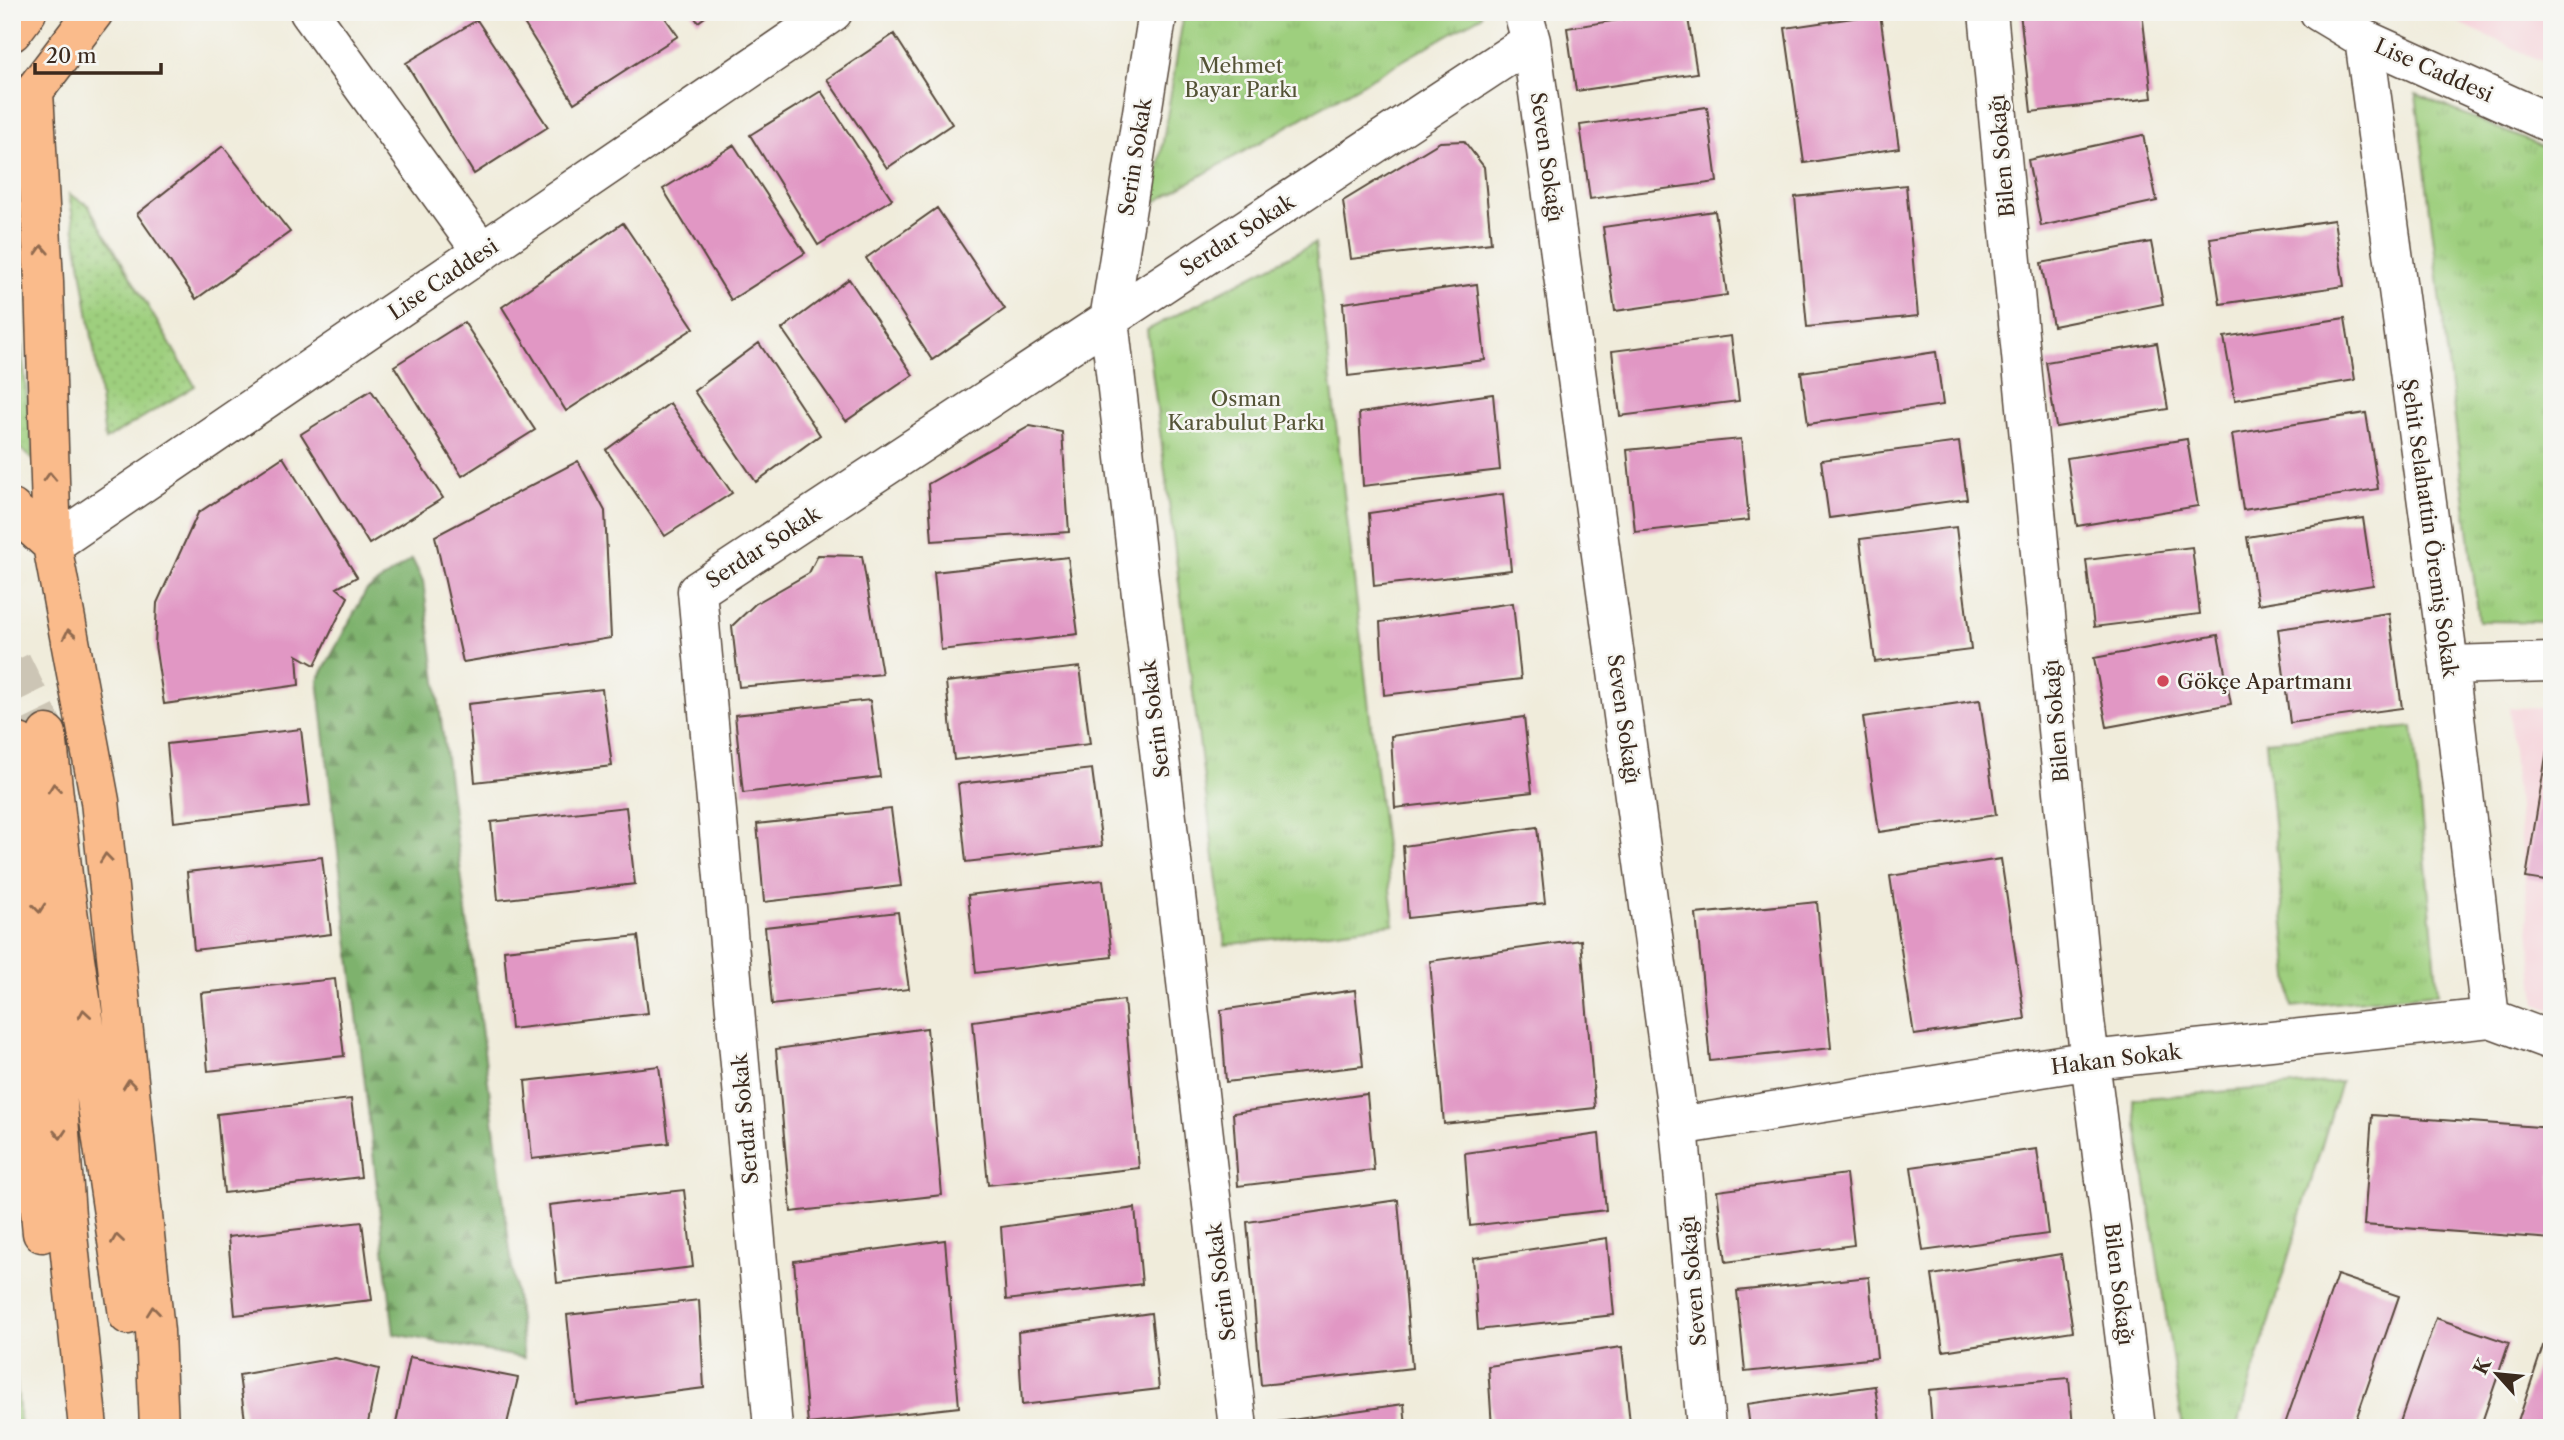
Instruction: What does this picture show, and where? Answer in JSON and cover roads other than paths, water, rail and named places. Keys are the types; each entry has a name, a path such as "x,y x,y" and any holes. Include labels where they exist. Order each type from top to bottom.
{"main road":[{"path":"12,32 27,12"},
{"path":"12,127 34,91 94,12"},
{"path":"34,91 44,282 52,545 100,800 155,1331 159,1428"},
{"path":"12,509 52,545"},
{"path":"87,1416 66,1214 53,1034 34,858 33,738 64,884 144,1428"},
{"path":"12,921 44,1255 87,1416"}],"street":[{"path":"309,12 482,252"},
{"name":"Lise Caddesi","path":"52,545 833,12"},
{"name":"Serin Sokak","path":"1158,12 1109,320 1238,1428"},
{"name":"Bilen Sokağı","path":"1988,12 2082,993 2136,1428"},
{"name":"Lise Caddesi","path":"2319,12 2364,39 2552,124"},
{"name":"Serdar Sokak","path":"773,1428 697,591 1109,320 1527,27"},
{"name":"Seven Sokağı","path":"1527,27 1679,1126 1706,1428"},
{"name":"Şehit Selahattin Öremiş Sokak","path":"2364,39 2449,665 2490,1018"},
{"path":"2449,665 2552,663"},
{"name":"Hakan Sokak","path":"1679,1126 2091,1060 2490,1018 2552,1041"}],"tunnel":[{"path":"12,662 47,734"}],"place":[{"name":"Gökçe Apartmanı","path":"2163,681"}],"park label":[{"name":"Mehmet Bayar Parkı","path":"1241,77"},
{"name":"Osman Karabulut Parkı","path":"1246,410"}]}
